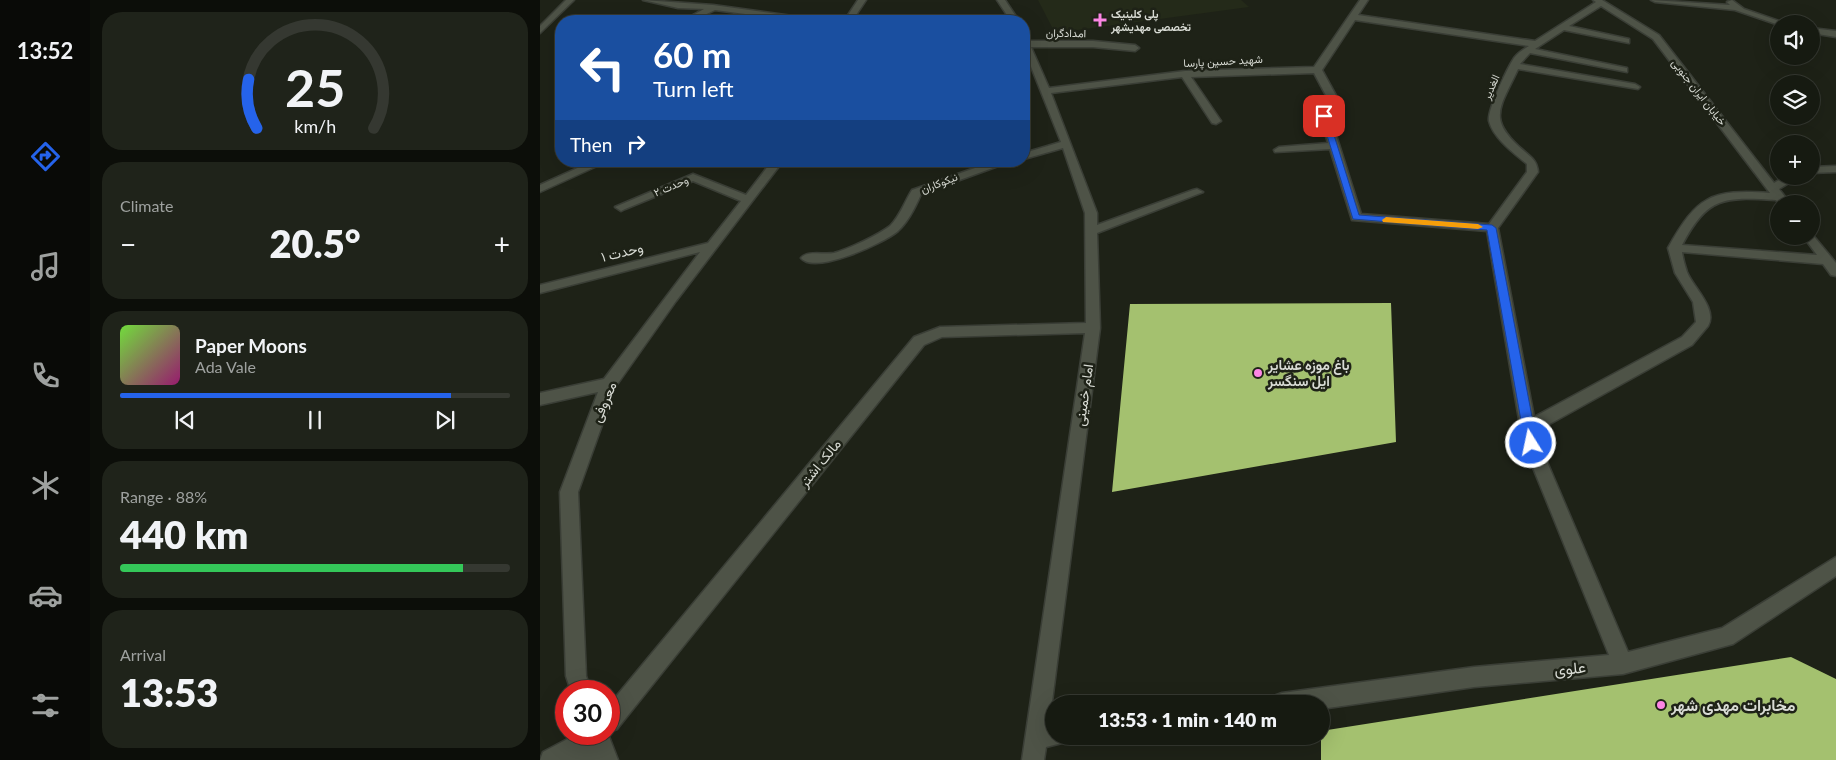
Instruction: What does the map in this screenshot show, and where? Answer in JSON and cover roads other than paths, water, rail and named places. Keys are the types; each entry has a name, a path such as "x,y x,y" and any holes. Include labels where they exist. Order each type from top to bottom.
{"street":[{"path":"555,15 570,0"},
{"path":"647,0 678,6 713,7 771,15"},
{"path":"852,15 862,0"},
{"path":"1002,0 1011,15"},
{"path":"1364,0 1317,70 1334,101 1324,116 1356,217 1492,228 1531,443 1623,664"},
{"path":"1655,0 1737,8"},
{"path":"1728,0 1741,11 1770,20"},
{"name":"الغدیر","path":"1492,228 1534,172 1532,163 1506,141 1494,121 1496,106 1514,66 1518,59 1532,47 1598,2"},
{"name":"خیابان ایران جنوبی","path":"1598,2 1656,37 1778,195"},
{"path":"698,15 713,7"},
{"path":"540,31 555,16"},
{"path":"1353,17 1532,47 1624,70"},
{"path":"1562,27 1626,41"},
{"path":"1820,31 1836,34"},
{"name":"امدادگران","path":"1030,41 1135,48"},
{"name":"امام خمینی","path":"1030,56 1039,82 1067,144 1091,213 1093,328 1050,695"},
{"path":"1514,66 1635,87"},
{"name":"شهید حسین پارسا","path":"1039,82 1185,74 1317,70"},
{"path":"1185,74 1216,121"},
{"path":"1030,154 1067,144"},
{"path":"1279,150 1334,146"},
{"path":"540,189 590,167"},
{"name":"معروفی","path":"577,680 569,492 609,384 712,245 774,167"},
{"name":"نیکوکاران","path":"807,258 835,257 864,245 894,228 910,206 916,192 987,167"},
{"path":"1820,170 1836,169"},
{"name":"وحدت ۲","path":"621,207 693,177 749,200"},
{"path":"1780,195 1788,185"},
{"path":"1091,231 1197,192"},
{"path":"1528,428 1687,341 1703,323 1700,302 1681,273 1674,248 1685,225 1700,207 1718,197 1770,196"},
{"name":"وحدت ۱","path":"540,289 712,245"},
{"path":"1815,245 1836,272"},
{"path":"1674,248 1826,260"},
{"name":"مالک اشتر","path":"620,707 919,341 940,332 1093,328"},
{"path":"540,399 609,384"},
{"name":"علوی","path":"1330,697 1474,677 1623,664 1726,637 1836,566"},
{"name":"امام خمینی","path":"1033,760 1045,737"},
{"path":"551,760 576,745"},
{"name":"مالک اشتر","path":"583,760 592,745"},
{"path":"603,745 607,760"}],"place":[{"name":"پلی کلینیک تخصصی مهدیشهر","path":"1100,20"},
{"name":"باغ موزه عشایر ایل سنگسر","path":"1258,373"},
{"name":"مخابرات مهدی شهر","path":"1661,705"}]}
